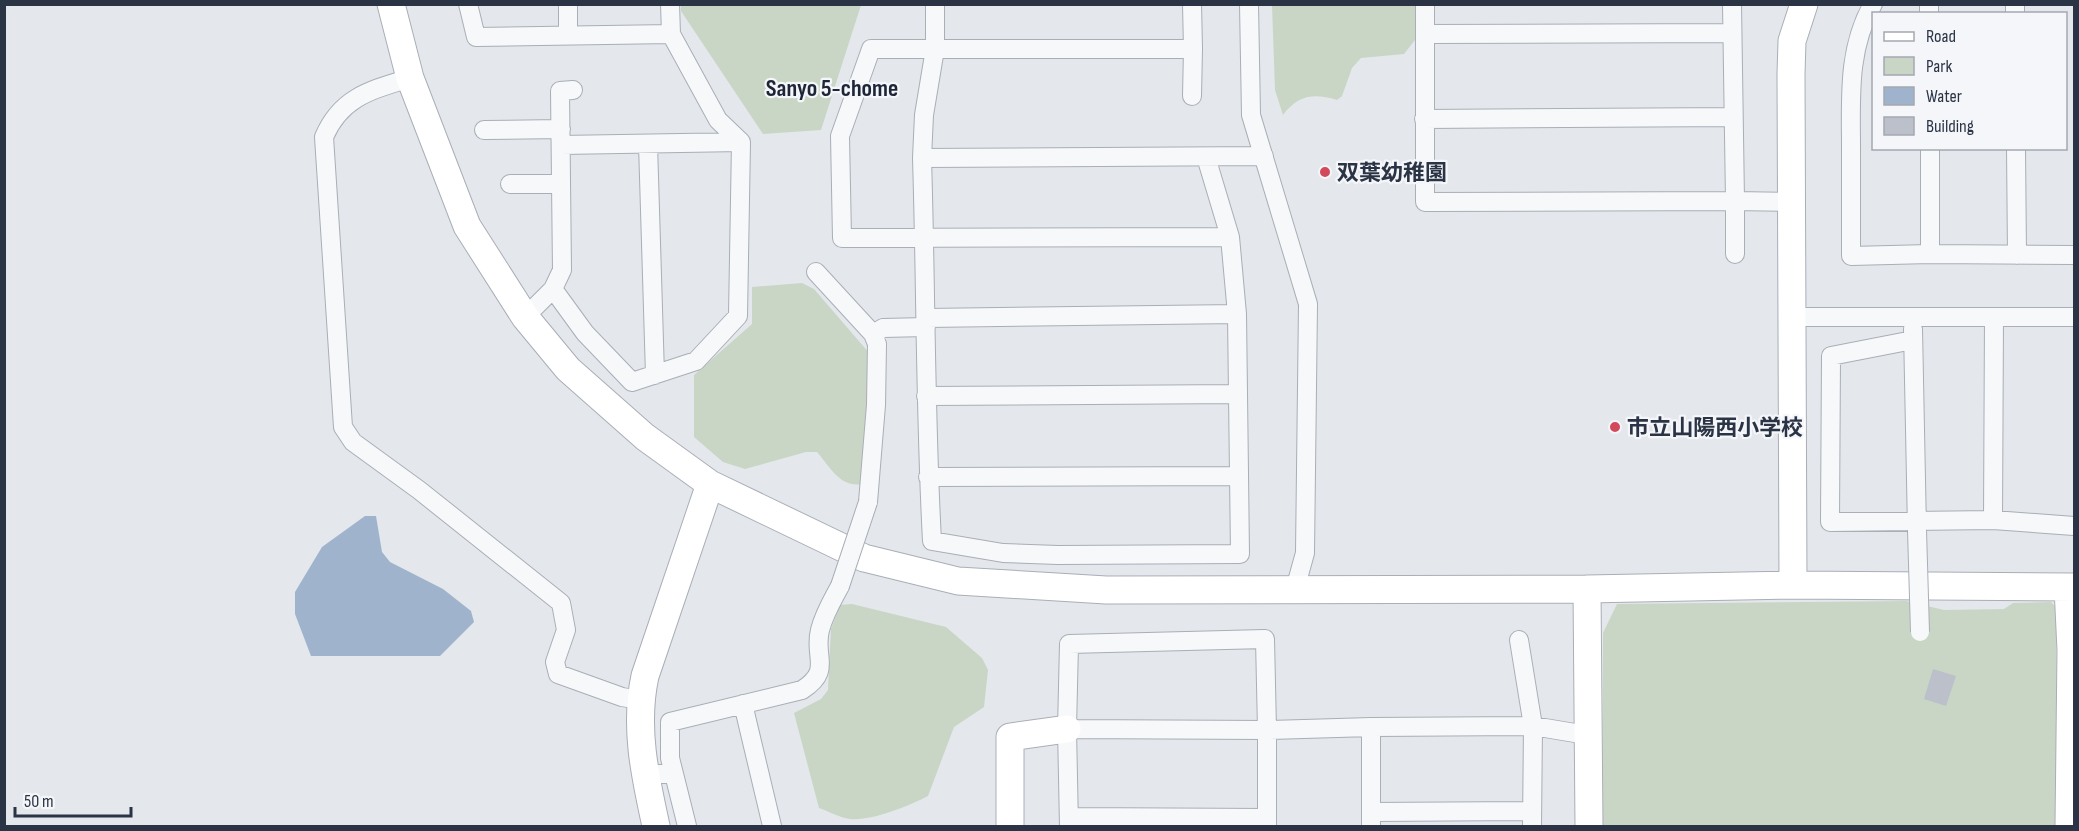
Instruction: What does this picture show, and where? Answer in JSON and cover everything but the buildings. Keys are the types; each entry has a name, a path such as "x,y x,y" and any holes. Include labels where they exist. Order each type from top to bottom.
{"street":[{"path":"391,4 410,78 467,226 525,317 577,376 645,438 710,484 864,558 958,581 1106,590 1587,589 1793,585 2071,587 2072,723 2069,826"},
{"path":"468,4 476,37 670,34"},
{"path":"568,4 568,35"},
{"path":"554,290 585,333 632,382 696,361 738,316 741,142 718,120 670,34 670,4"},
{"path":"935,4 935,49 924,116 921,158 928,477 932,541 1003,553 1240,554 1237,314 1230,237 1206,157"},
{"path":"1192,4 1192,96"},
{"path":"1249,4 1251,115 1308,304 1305,553 1295,590"},
{"path":"1425,4 1425,202 1791,202"},
{"path":"1732,4 1736,254"},
{"path":"1793,585 1792,42 1804,4"},
{"path":"1873,4 1861,29 1850,81 1851,256 2074,255"},
{"path":"1425,34 1732,33"},
{"path":"1193,49 871,49 840,136 842,238 1230,237"},
{"path":"410,78 370,90 345,106 331,121 324,137 343,427 352,442 418,490 561,603 566,630 555,662 558,674 622,697 640,700"},
{"path":"525,317 554,290 562,270 560,91 573,90"},
{"path":"1424,119 1733,117"},
{"path":"484,130 648,144 741,142"},
{"path":"648,144 655,375"},
{"path":"1930,150 1930,254"},
{"path":"2016,150 2017,255"},
{"path":"921,158 1264,156"},
{"path":"510,184 561,184"},
{"path":"687,826 670,758 670,722 802,690 812,683 819,675 819,633 827,609 840,586 868,502 876,405 877,344 873,334 816,272"},
{"path":"873,334 883,328 926,322 1237,314"},
{"path":"1791,317 2074,317"},
{"path":"1912,318 1920,632"},
{"path":"1993,520 1994,318"},
{"path":"1913,340 1831,356 1830,522 1917,525 1993,520 2074,526"},
{"path":"926,396 1238,394"},
{"path":"928,477 1239,476"},
{"path":"656,826 644,774 640,700 645,676 710,484"},
{"path":"1587,589 1589,826"},
{"path":"1265,639 1267,822 1070,822 1067,729 1069,644 1265,639"},
{"path":"1371,727 1371,819 1532,818 1533,726 1519,640"},
{"path":"742,704 772,826"},
{"path":"1010,826 1010,737 1067,729 1267,730 1533,726 1587,735"},
{"path":"644,774 674,774"}],"green space":[{"path":"681,5 861,5 821,130 763,134 681,11"},
{"path":"1272,5 1415,5 1415,40 1404,54 1361,58 1352,68 1342,96 1337,100 1307,97 1294,103 1283,115 1275,90"},
{"path":"802,283 814,289 870,354 863,484 848,483 842,480 817,452 806,452 745,469 723,462 694,437 694,375 752,324 752,287"},
{"path":"1906,601 1944,610 2004,609 2013,603 2051,602 2056,607 2058,826 1603,826 1603,633 1617,604"},
{"path":"852,604 946,627 982,658 988,670 984,707 954,727 928,796 890,812 859,819 842,817 819,808 794,713 821,699 828,690 831,629 840,605"}],"water":[{"path":"365,516 376,516 382,552 390,562 443,589 471,611 474,622 440,656 311,656 295,614 295,592 322,547"}],"place":[{"name":"双葉幼稚園","path":"1325,172"},
{"name":"市立山陽西小学校","path":"1615,427"}],"district":[{"name":"Sanyo 5-chome","path":"832,88"}]}
